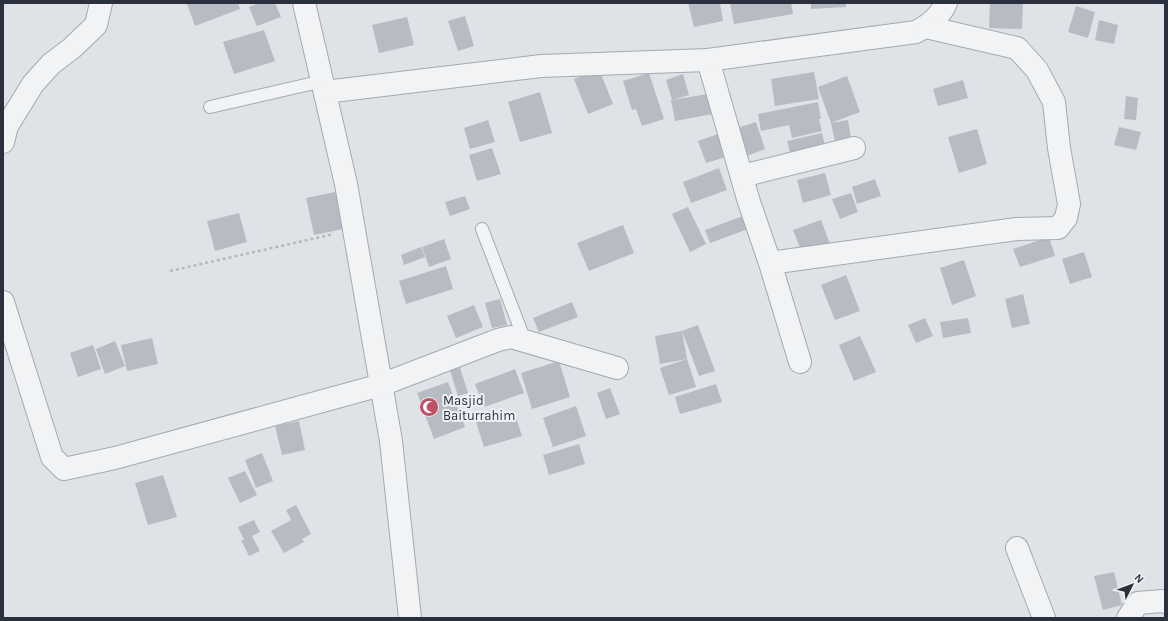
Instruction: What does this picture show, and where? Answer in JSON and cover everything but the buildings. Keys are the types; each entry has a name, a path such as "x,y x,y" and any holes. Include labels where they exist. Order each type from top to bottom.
{"street":[{"path":"3,142 8,126 33,84 51,64 72,48 96,25 101,3"},
{"path":"304,3 346,184 381,385 390,441 410,618"},
{"path":"324,87 541,66 708,60 916,32 926,27 938,17 946,3"},
{"path":"770,263 1017,229 1058,228 1066,218 1069,204 1059,148 1054,102 1037,70 1017,48 926,27"},
{"path":"708,60 749,202 770,263 800,362"},
{"path":"742,176 854,148"},
{"path":"3,302 52,457 64,470 115,458 381,385 498,340 511,337 617,368"},
{"path":"1017,548 1044,618"},
{"path":"1128,618 1138,603 1165,602"}],"lane":[{"path":"210,107 324,87"},
{"path":"482,229 525,341"}],"path":[{"path":"170,271 354,230"}],"place":[{"name":"Masjid Baiturrahim","path":"429,407"}]}
